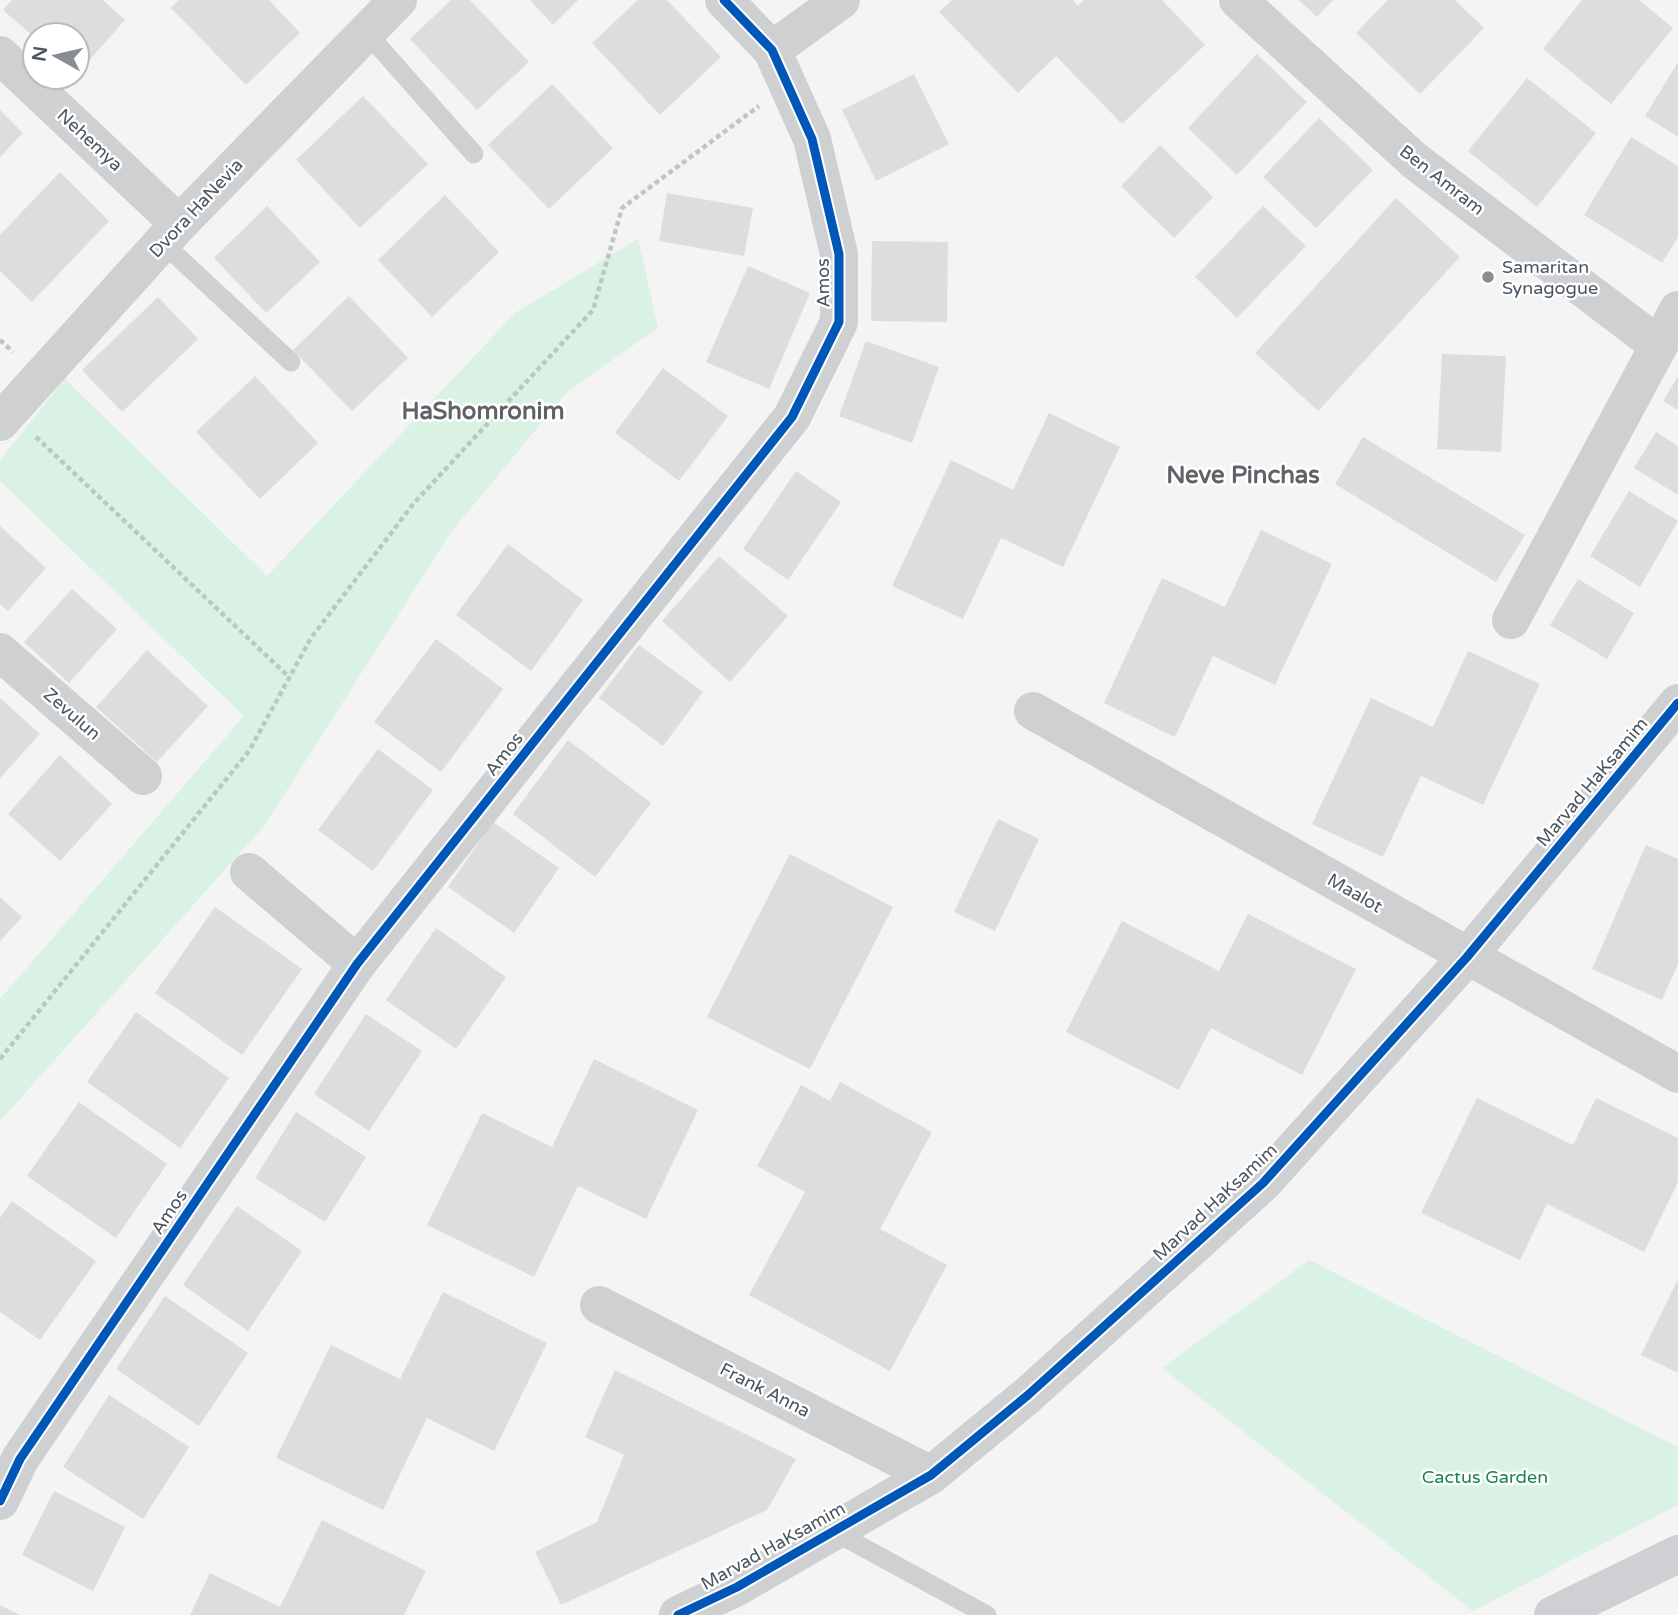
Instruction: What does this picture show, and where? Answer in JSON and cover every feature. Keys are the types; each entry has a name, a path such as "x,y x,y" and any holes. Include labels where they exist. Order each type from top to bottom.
{"main road":[{"path":"1553,1615 1678,1554"}],"street":[{"name":"Amos","path":"0,1501 10,1457 357,964 792,416 839,322 839,254 812,139 772,50 724,0"},
{"path":"772,50 841,0"},
{"name":"Ben Amram","path":"1238,0 1415,161 1658,345"},
{"name":"Dvora HaNevia","path":"5,417 379,11"},
{"name":"Nehemya","path":"0,55 171,234"},
{"path":"1511,620 1678,310"},
{"name":"Zevulun","path":"0,652 143,776"},
{"name":"Marvad HaKsamim","path":"678,1615 737,1587 932,1475 1028,1395 1263,1183 1467,957 1678,703"},
{"name":"Maalot","path":"1033,711 1678,1074"},
{"path":"250,872 357,964"},
{"name":"Frank Anna","path":"599,1305 932,1475"}],"lane":[{"path":"379,11 474,154"},
{"path":"171,234 291,362"},
{"path":"834,1531 987,1615"}],"path":[{"path":"0,1059 249,751 311,638 414,503 593,310 622,208 706,143 788,86"},
{"path":"0,340 20,358 5,417 289,677"}],"green space":[{"path":"638,239 658,328 568,391 451,532 265,825 0,1121 0,999 244,716 0,481 0,460 65,379 267,576 515,313"},
{"name":"Cactus Garden","path":"1309,1260 1678,1447 1678,1505 1473,1611 1162,1368"}],"building":[{"path":"12,0 103,0 125,20 91,58 91,21 21,21 21,26 3,10"},
{"path":"179,0 269,0 300,33 246,85 171,8"},
{"path":"451,0 470,0 529,62 477,110 410,39"},
{"path":"530,0 578,0 553,25"},
{"path":"638,0 667,0 721,57 660,115 592,43"},
{"path":"952,0 1073,0 1078,6 1084,0 1162,0 1205,45 1122,124 1056,56 1018,93 939,12"},
{"path":"1299,0 1333,0 1317,17"},
{"path":"1388,0 1455,0 1484,28 1420,94 1356,33"},
{"path":"1582,0 1639,0 1673,28 1611,104 1543,49"},
{"path":"1257,54 1307,102 1237,175 1188,128"},
{"path":"1678,62 1678,137 1645,116"},
{"path":"914,74 949,144 876,181 842,110"},
{"path":"1527,78 1596,133 1537,207 1468,151"},
{"path":"552,84 613,148 549,209 488,145"},
{"path":"363,96 428,164 360,228 296,160"},
{"path":"0,110 23,133 0,157"},
{"path":"1319,118 1373,170 1316,228 1263,177"},
{"path":"1631,137 1678,166 1678,237 1662,263 1584,215"},
{"path":"1160,145 1213,197 1174,238 1121,186"},
{"path":"60,172 109,221 32,302 0,271 0,235"},
{"path":"667,193 753,208 744,256 659,241"},
{"path":"445,195 499,252 432,317 378,260"},
{"path":"1396,198 1460,257 1318,411 1255,353"},
{"path":"267,206 320,262 266,313 214,258"},
{"path":"1263,206 1306,246 1237,318 1195,277"},
{"path":"872,241 948,242 947,322 871,321"},
{"path":"748,266 810,293 769,389 706,362"},
{"path":"349,296 408,358 352,411 293,350"},
{"path":"158,297 198,339 122,412 82,370"},
{"path":"866,341 939,367 912,443 839,416"},
{"path":"1442,354 1506,356 1501,452 1437,449"},
{"path":"663,368 728,416 679,481 615,433"},
{"path":"255,376 318,443 260,499 196,432"},
{"path":"1678,376 1678,410 1663,401"},
{"path":"1049,413 1120,447 1063,567 1001,538 963,619 892,586 951,460 1013,490"},
{"path":"1656,432 1678,446 1678,495 1634,468"},
{"path":"1363,437 1525,535 1496,582 1335,484"},
{"path":"796,471 841,502 788,580 743,549"},
{"path":"1629,491 1678,521 1640,587 1590,556"},
{"path":"0,526 46,568 8,611 0,604"},
{"path":"1261,530 1332,564 1275,685 1213,656 1175,737 1104,703 1162,578 1225,607"},
{"path":"508,544 583,600 531,671 456,615"},
{"path":"719,556 788,616 730,682 662,621"},
{"path":"1578,579 1634,613 1607,659 1550,625"},
{"path":"72,589 117,629 69,683 24,642"},
{"path":"436,639 503,689 441,772 374,722"},
{"path":"639,645 703,692 663,746 599,698"},
{"path":"147,650 208,706 157,762 96,707"},
{"path":"1468,651 1540,684 1483,805 1421,776 1383,857 1312,824 1371,698 1433,727"},
{"path":"0,698 40,734 0,778"},
{"path":"568,740 651,803 595,877 513,814"},
{"path":"378,749 433,790 373,871 318,830"},
{"path":"60,755 112,804 60,861 8,814"},
{"path":"998,819 1039,839 995,931 954,912"},
{"path":"493,822 559,868 514,933 448,887"},
{"path":"1646,845 1678,859 1678,964 1662,1000 1592,969"},
{"path":"790,854 893,907 810,1069 707,1017"},
{"path":"0,897 22,917 0,941"},
{"path":"215,907 302,969 242,1055 155,993"},
{"path":"1248,914 1356,969 1302,1075 1211,1028 1179,1090 1066,1032 1122,921 1219,971"},
{"path":"436,928 506,977 456,1049 386,1000"},
{"path":"136,1012 229,1078 180,1148 87,1082"},
{"path":"366,1014 422,1051 369,1131 314,1094"},
{"path":"594,1059 698,1110 646,1219 578,1186 534,1277 427,1225 482,1113 552,1147"},
{"path":"840,1082 932,1132 880,1229 947,1265 890,1371 749,1295 805,1192 757,1166 801,1085 830,1101"},
{"path":"1477,1098 1573,1145 1596,1098 1678,1138 1678,1182 1644,1252 1547,1204 1520,1260 1421,1213"},
{"path":"79,1102 167,1164 116,1238 27,1176"},
{"path":"296,1112 366,1157 325,1222 255,1178"},
{"path":"12,1201 96,1261 40,1340 0,1312 0,1218"},
{"path":"237,1206 302,1251 248,1331 183,1285"},
{"path":"1678,1279 1678,1373 1641,1355"},
{"path":"443,1292 547,1343 494,1451 427,1418 383,1510 276,1458 331,1345 400,1379"},
{"path":"165,1296 248,1353 199,1426 116,1369"},
{"path":"615,1370 796,1459 767,1510 561,1605 535,1552 597,1522 624,1455 585,1437"},
{"path":"109,1395 189,1447 143,1519 63,1467"},
{"path":"54,1491 125,1527 93,1591 22,1555"},
{"path":"322,1520 426,1571 404,1615 190,1615 210,1573 280,1607"},
{"path":"0,1605 20,1615 0,1615"}],"cycle path":[{"path":"0,1501 20,1459 357,964 792,417 839,322 839,254 812,139 772,50 724,0"},
{"path":"678,1615 737,1587 931,1475 1028,1395 1263,1183 1467,957 1678,703"}],"place":[{"name":"Samaritan Synagogue","path":"1488,277"}],"district":[{"name":"HaShomronim","path":"483,411"},
{"name":"Neve Pinchas","path":"1243,475"}]}
